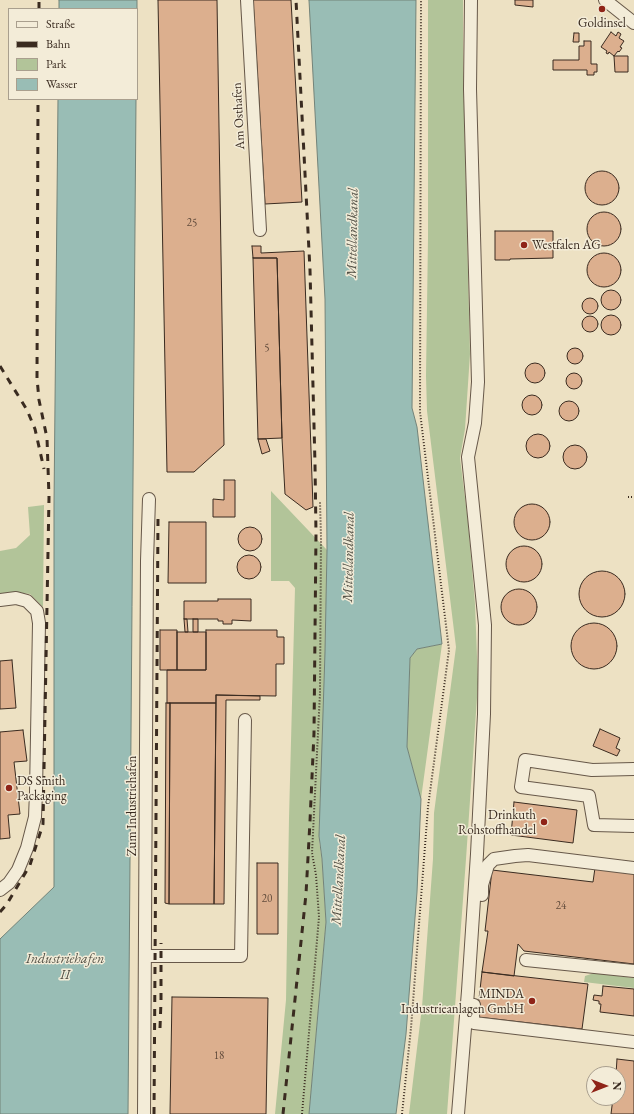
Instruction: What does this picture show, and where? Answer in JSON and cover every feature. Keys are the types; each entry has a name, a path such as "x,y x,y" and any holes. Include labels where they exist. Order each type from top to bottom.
{"street":[{"name":"Am Osthafen","path":"246,0 260,230"},
{"path":"458,1114 471,953 477,854 484,706 485,625 468,457 475,423 478,382 470,89 471,0"},
{"path":"605,0 634,23"},
{"name":"Zum Industriehafen","path":"144,1114 147,569 149,499"},
{"path":"0,600 16,598 27,601 37,611 39,623 35,817 27,848 18,870 9,883 0,890"},
{"path":"145,956 241,956 245,720"},
{"path":"634,769 592,770 525,760 521,787 589,796 594,825 634,826"},
{"path":"634,868 528,855 494,859 488,865 482,884 479,955 473,1016 474,1023 634,1042"},
{"path":"526,960 634,971"}],"path":[{"path":"402,1114 411,1028 428,808 449,650 420,412 422,0"},
{"path":"628,496 634,498"},
{"path":"302,1114 319,917 316,875 312,853 320,693 320,502"}],"green space":[{"path":"428,0 463,0 463,69 470,354 465,429 460,458 468,522 475,604 478,683 447,1114 409,1114 422,1007 433,859 434,813 456,647 427,411"},
{"path":"271,491 327,550 324,714 319,841 322,860 326,922 309,1114 275,1114 286,1000 295,588 289,581 271,581"},
{"path":"44,505 43,607 30,594 23,593 0,595 0,551 16,548 30,535 28,507"},
{"path":"442,644 421,799 407,747 410,658 417,649"},
{"path":"594,973 634,978 634,988 584,982 585,976"}],"water":[{"path":"59,0 137,0 137,8 59,8"},
{"name":"Mittellandkanal","path":"309,0 416,0 412,408 417,427 442,644 417,649 410,658 407,747 421,799 417,892 406,1034 396,1114 309,1114 326,922 319,836 327,550 325,299"},
{"name":"Industriehafen II","path":"58,100 136,100 128,1114 0,1114 0,939 54,887 54,505"}],"building":[{"path":"158,0 217,0 224,445 194,472 167,472"},
{"path":"253,0 291,0 302,202 265,204"},
{"path":"515,0 533,0 533,7 515,5"},
{"path":"611,32 616,36 618,32 621,34 619,38 624,41 620,47 622,48 614,56 609,52 608,54 606,53 607,51 601,47"},
{"path":"574,33 579,33 579,42 573,42"},
{"path":"584,41 591,41 591,64 597,64 597,72 594,72 594,75 587,75 587,70 553,70 553,60 579,60 579,46 584,46"},
{"path":"614,56 628,56 628,72 615,72"},
{"path":"605,171 614,176 618,181 618,195 614,200 609,204 599,205 595,204 586,195 585,185 586,181 595,172"},
{"path":"607,212 616,217 620,222 620,236 616,241 611,245 601,246 597,245 588,236 587,226 588,222 597,213"},
{"name":"Westfalen AG","path":"495,231 553,231 553,258 495,260"},
{"path":"252,246 261,246 261,253 304,251 313,507 306,510 285,494 277,258 253,258"},
{"path":"607,253 616,258 620,263 620,277 616,282 611,286 601,287 597,286 588,277 587,267 588,263 597,254"},
{"path":"253,258 277,258 282,438 258,439"},
{"path":"607,290 615,290 621,296 621,304 615,310 607,310 601,304 601,296"},
{"path":"590,298 596,300 598,306 596,312 590,314 584,312 582,306 584,300"},
{"path":"607,315 615,315 621,321 621,329 615,335 607,335 601,329 601,321"},
{"path":"590,316 596,318 598,324 596,330 590,332 584,330 582,324 584,318"},
{"path":"575,348 581,350 583,356 581,362 575,364 569,362 567,356 569,350"},
{"path":"531,363 539,363 545,369 545,377 539,383 531,383 525,377 525,369"},
{"path":"574,373 580,375 582,381 580,387 574,389 568,387 566,381 568,375"},
{"path":"528,395 536,395 542,401 542,409 536,415 528,415 522,409 522,401"},
{"path":"565,401 573,401 579,407 579,415 573,421 565,421 559,415 559,407"},
{"path":"538,434 543,435 549,441 549,451 543,457 538,458 533,457 527,451 526,446 527,441 533,435"},
{"path":"258,439 266,439 270,451 262,454"},
{"path":"575,445 580,446 586,452 586,462 580,468 575,469 570,468 564,462 563,457 564,452 570,446"},
{"path":"224,480 235,480 235,517 213,517 213,499 224,500"},
{"path":"536,504 545,509 549,515 549,529 545,535 536,540 528,540 519,535 515,529 514,518 519,509 525,505"},
{"path":"169,522 206,522 206,583 168,583"},
{"path":"250,527 259,530 262,539 259,548 250,551 241,548 238,539 241,530"},
{"path":"527,546 537,551 541,557 541,571 537,577 531,581 521,582 511,577 507,571 506,561 511,551 517,547"},
{"path":"249,555 258,558 261,567 258,576 249,579 240,576 237,567 240,558"},
{"path":"602,571 615,575 621,581 625,594 621,607 615,613 602,617 589,613 583,607 579,594 583,581 589,575"},
{"path":"523,589 532,594 536,600 536,614 532,620 523,625 515,625 506,620 502,614 501,603 506,594 512,590"},
{"path":"218,599 251,599 251,621 232,620 232,624 223,624 223,621 218,621 218,619 184,619 184,601 218,601"},
{"path":"184,619 187,619 188,632 185,632"},
{"path":"193,619 198,619 198,632 193,632"},
{"path":"594,623 607,627 613,633 617,646 613,659 607,665 594,669 581,665 575,659 571,646 575,633 581,627"},
{"path":"160,630 177,630 177,670 160,670"},
{"path":"206,630 277,630 277,637 284,637 284,664 276,664 276,696 216,695 216,703 167,703 167,670 206,670"},
{"path":"177,632 206,632 206,670 177,670"},
{"path":"12,660 16,708 0,709 0,661"},
{"path":"216,695 260,696 260,700 226,700 224,904 214,904"},
{"path":"166,703 170,703 169,904 165,903"},
{"path":"170,703 216,703 214,904 169,904"},
{"path":"600,729 620,738 616,748 620,750 617,756 593,746"},
{"name":"DS Smith Packaging","path":"23,730 27,761 14,762 20,814 8,815 10,838 0,839 0,732"},
{"name":"Drinkuth Rohstoffhandel","path":"514,802 577,810 573,843 511,835"},
{"path":"257,863 278,863 278,934 257,934"},
{"path":"595,868 634,873 634,964 524,951 518,944 514,976 482,972 488,931 485,931 492,870 593,882"},
{"name":"MINDA Industrieanlagen GmbH","path":"482,972 588,984 582,1029 477,1017"},
{"path":"603,986 634,989 634,1016 600,1012 601,1004 599,1004 599,1001 593,1000 594,995 602,996"},
{"path":"172,997 268,998 266,1114 170,1114"},
{"path":"617,1059 634,1061 634,1114 611,1114 612,1106 626,1106 626,1066 617,1066"}],"railway":[{"path":"39,0 39,8"},
{"path":"283,1114 306,894 314,733 316,534 315,464 310,270 296,0"},
{"path":"0,912 7,904 30,865 43,824 49,497 47,438 39,400 37,378 38,100"},
{"path":"0,366 27,410 35,429 44,469"},
{"path":"154,1114 158,518"},
{"path":"160,1028 161,943"}],"place":[{"name":"Goldinsel","path":"602,9"},
{"name":"Westfalen AG","path":"524,245"},
{"name":"DS Smith Packaging","path":"9,788"},
{"name":"Drinkuth Rohstoffhandel","path":"544,822"},
{"name":"MINDA Industrieanlagen GmbH","path":"532,1001"}]}
